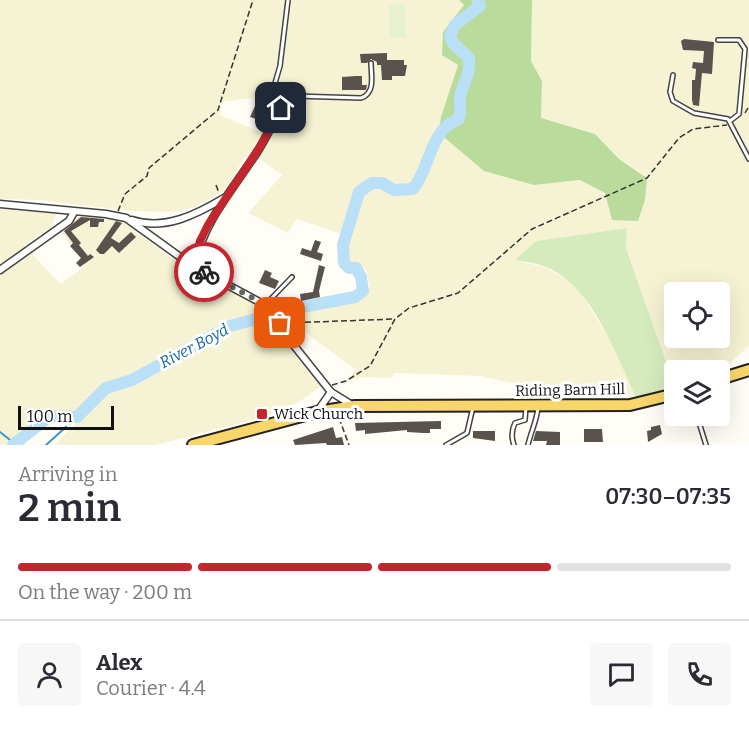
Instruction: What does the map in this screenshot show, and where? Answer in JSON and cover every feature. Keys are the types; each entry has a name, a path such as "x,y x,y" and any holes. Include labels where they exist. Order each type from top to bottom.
{"main road":[{"path":"730,376 749,370"},
{"name":"Riding Barn Hill","path":"194,445 317,412 355,406 630,405 664,397"}],"street":[{"path":"194,267 200,241 224,197 260,147 281,108"},
{"path":"0,204 117,216 153,223 182,219 196,214 224,197"},
{"path":"0,270 69,221 74,212"},
{"path":"126,218 194,267 266,305 279,321 288,338 329,389 355,406"},
{"path":"317,412 329,389"}],"lane":[{"path":"288,0 280,66 273,90 281,108 295,96 362,98 367,96 371,90 371,63"},
{"path":"718,40 739,40 745,50 739,114 731,123"},
{"path":"673,75 670,92 673,102 694,113 731,123 749,159"},
{"path":"266,305 292,277"},
{"path":"514,445 511,437 513,427 515,423 525,420 526,405"},
{"path":"528,445 532,426 537,420 538,405"},
{"path":"446,445 467,433 468,406"},
{"path":"700,426 706,445"}],"path":[{"path":"117,216 126,194 147,176 149,168 218,110 253,0"},
{"path":"329,389 370,366 395,319 409,308 458,292 532,229 647,178 679,138 693,129 731,123 743,117 749,106"},
{"path":"216,184 224,197"},
{"path":"279,321 395,319"},
{"path":"334,409 349,445"}],"shaded area":[{"path":"0,0 459,0 465,5 458,65 441,117 534,185 580,180 605,193 647,177 619,159 595,134 541,119 542,81 531,61 532,0 749,0 749,346 731,362 730,367 730,360 665,360 626,248 627,228 536,241 516,261 546,267 576,285 611,342 636,397 530,399 529,387 480,376 394,373 392,378 365,377 346,381 356,370 283,316 362,299 370,287 366,270 349,261 348,236 297,219 288,233 248,213 282,175 249,151 224,191 192,208 173,212 130,211 39,200 0,199","holes":["251,98 273,108 260,132 220,115 222,102"]},
{"path":"0,206 57,212 51,228 24,245 60,284 85,266 59,229 75,218 88,215 117,218 183,266 257,303 274,320 285,339 321,386 299,402 271,415 155,445 55,445 83,416 77,410 36,420 8,445 0,445"}],"green space":[{"path":"459,0 532,0 531,61 542,81 541,118 595,134 619,159 647,178 645,200 638,221 612,220 605,193 580,180 534,185 484,171 439,133 441,117 458,65 442,55 443,32 464,5"},
{"path":"405,4 406,37 390,38 389,5"},
{"path":"627,228 626,248 665,360 664,391 636,397 601,323 577,289 562,276 546,267 515,260 536,241"}],"building":[{"path":"684,39 714,42 712,74 702,73 699,106 693,105 692,100 692,80 695,80 696,69 692,68 693,62 703,63 704,51 683,50 681,41"},
{"path":"387,53 387,60 404,60 404,65 407,65 405,76 392,76 392,80 382,80 381,65 377,65 377,62 371,59 367,63 361,63 360,54"},
{"path":"362,76 362,85 367,85 366,90 342,90 342,77"},
{"path":"255,106 262,109 260,113 270,117 267,123 250,117"},
{"path":"81,217 104,219 104,222 99,222 98,227 90,227 90,220 71,231 88,256 90,254 94,257 80,267 76,263 81,258 70,246 73,243 64,231"},
{"path":"116,221 122,223 111,238 119,243 131,232 136,237 119,253 112,246 104,254 100,254 96,250"},
{"path":"315,240 321,242 317,252 323,254 321,261 300,254 302,248 311,251"},
{"path":"319,265 325,267 319,291 320,297 301,301 300,294 313,292"},
{"path":"265,270 272,273 270,277 279,281 275,289 259,283"},
{"path":"441,421 441,429 430,429 430,433 407,432 407,430 365,434 365,430 356,431 355,423"},
{"path":"660,425 662,434 648,442 647,431 651,430 651,427"},
{"path":"333,427 336,438 342,437 344,445 327,445 326,443 295,445 293,440"},
{"path":"584,429 602,429 603,442 584,442"},
{"path":"473,431 495,431 495,441 473,438"},
{"path":"536,431 560,432 560,445 546,445 547,441 533,441"}],"waterway":[{"name":"River Boyd","path":"13,445 50,416 77,417 106,388 132,380 230,326 302,307 355,297 363,291 361,277 356,268 349,268 344,263 343,245 359,192 372,183 382,183 394,190 413,189 436,140 449,124 459,119 460,98 469,70 469,58 453,43 450,36 455,25 480,6 478,0"},
{"path":"46,445 77,417"},
{"path":"0,432 14,443"}],"way so far":[{"path":"204,272 266,305 280,323"}],"place":[{"name":"Wick Church","path":"262,414"}],"route":[{"path":"204,272 194,267 200,241 208,225 260,147 281,108"}]}
